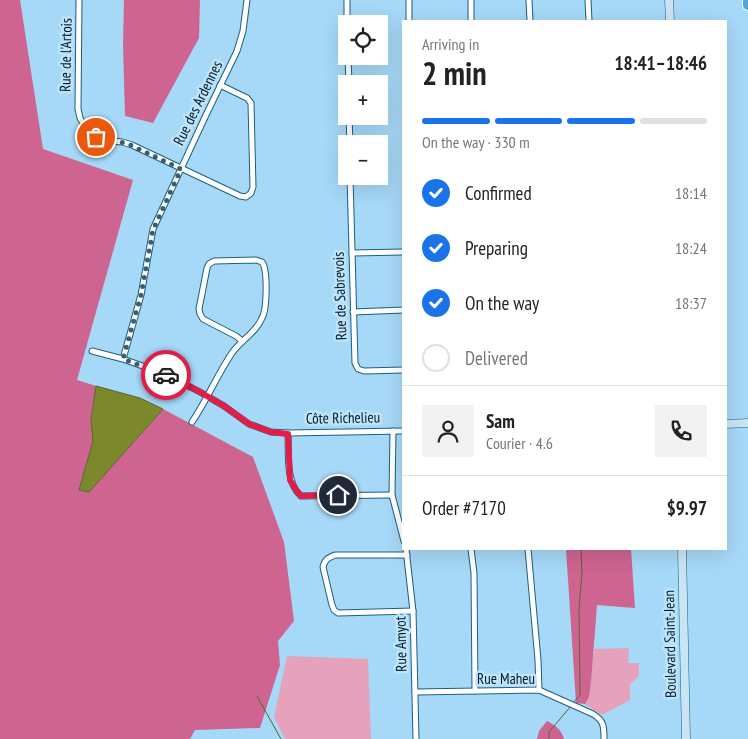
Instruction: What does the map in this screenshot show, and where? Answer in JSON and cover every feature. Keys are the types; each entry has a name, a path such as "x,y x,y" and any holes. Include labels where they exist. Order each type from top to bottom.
{"highway":[{"path":"748,0 748,5"}],"street":[{"name":"Rue de l'Artois","path":"79,0 78,109 84,125 91,133 100,138 128,144 240,196 246,197 252,192 253,187 251,104 247,98 220,85"},
{"name":"Rue des Ardennes","path":"123,359 141,295 153,230 238,47 245,22 247,0"},
{"path":"347,0 347,15"},
{"path":"409,0 409,20"},
{"path":"471,0 471,20"},
{"path":"529,0 530,20"},
{"path":"588,0 589,20"},
{"path":"669,0 670,20"},
{"name":"Rue de Sabrevois","path":"350,185 355,360 357,367 364,371 402,370"},
{"path":"352,253 402,252"},
{"path":"192,422 231,355 255,330 264,316 265,266 262,262 256,260 214,261 207,268 199,310 200,314 203,319 233,334 242,342"},
{"path":"353,312 402,310"},
{"name":"Côte Richelieu","path":"92,351 123,359 174,378 208,396 249,424 271,432 288,434 402,431"},
{"path":"727,424 745,423"},
{"path":"393,431 392,495 402,532"},
{"path":"288,434 290,480 301,496 392,495"},
{"path":"471,550 474,573 475,691"},
{"path":"528,550 539,690"},
{"name":"Boulevard Saint-Jean","path":"682,550 686,739"},
{"path":"407,552 335,556 328,558 324,562 323,567 332,605 338,613 413,611"},
{"name":"Rue Amyot","path":"407,552 413,611 416,739"},
{"name":"Rue Maheu","path":"415,692 539,690 600,718 604,727 604,739"}],"shaded area":[{"path":"0,0 20,0 43,149 133,180 77,380 96,386 91,420 93,441 79,490 89,492 163,409 253,457 284,542 294,621 278,641 280,665 260,728 195,730 190,739 0,739"},
{"path":"124,0 200,0 199,38 153,123 125,116"},
{"path":"96,386 140,398 163,409 89,492 79,490 93,441 91,420"},
{"path":"566,550 631,550 635,608 597,605 589,697 585,704 576,703"},
{"path":"629,648 628,663 639,663 639,676 630,684 630,700 602,715 585,704 589,697 594,649"},
{"path":"287,656 368,659 371,739 285,739 274,717"},
{"path":"547,721 558,728 564,739 537,739 539,731"}],"waterway":[{"path":"573,703 580,695 579,609 582,573 581,550"},
{"path":"257,696 281,739"},
{"path":"549,739 549,732 571,706"}],"way so far":[{"path":"96,137 128,144 181,169 153,230 141,295 123,359 166,375"}],"route":[{"path":"166,375 224,406 249,424 271,432 288,434 290,480 301,496 338,495"}]}
